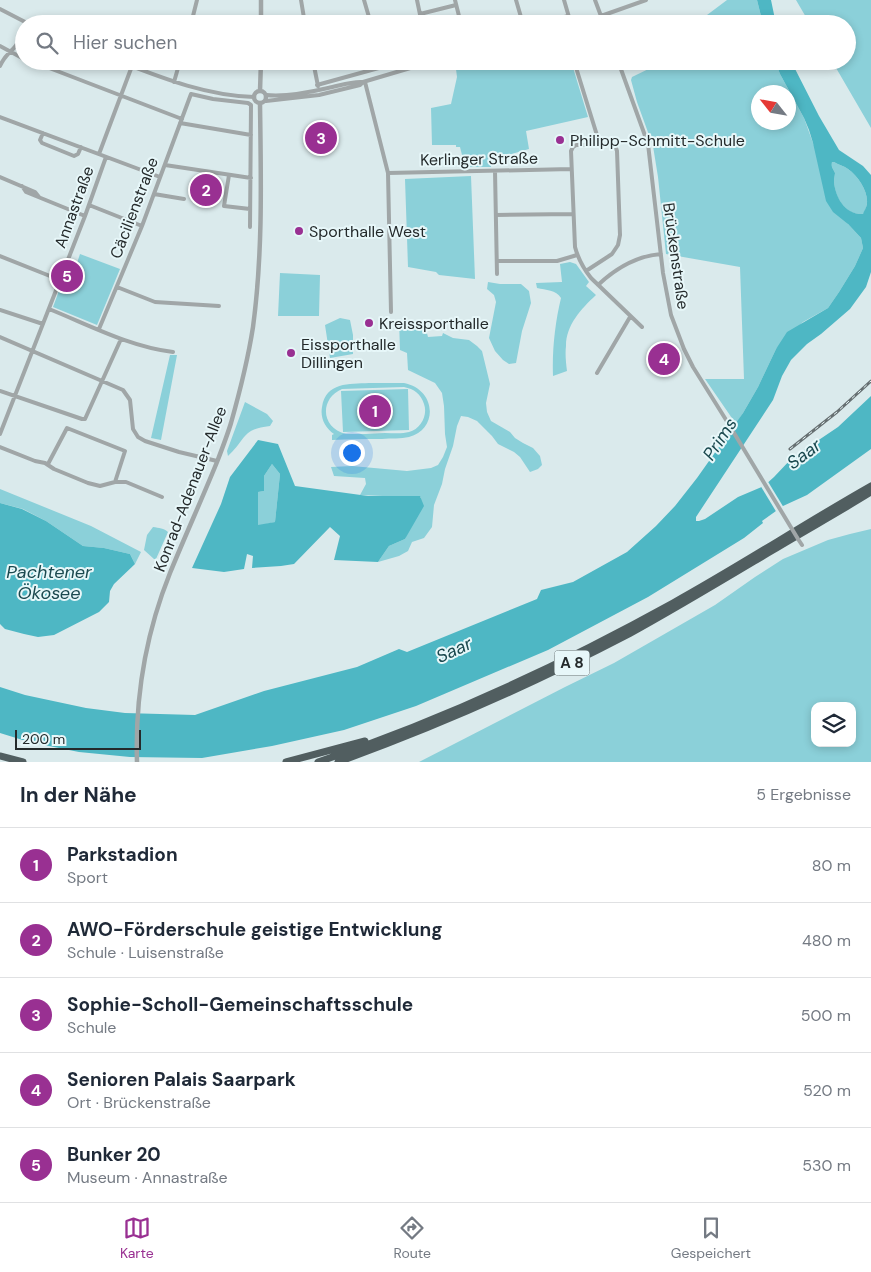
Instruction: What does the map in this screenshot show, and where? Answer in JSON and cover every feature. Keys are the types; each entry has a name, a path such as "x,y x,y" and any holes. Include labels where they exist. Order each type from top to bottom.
{"highway":[{"name":"A 8","path":"318,762 468,704 526,678 627,628 709,583 871,486"},
{"name":"A 8","path":"338,762 466,712 590,654 694,598 871,492"},
{"path":"286,762 385,737"},
{"path":"344,762 360,754"},
{"path":"0,756 23,762"}],"street":[{"path":"194,15 198,0"},
{"path":"261,0 261,15"},
{"path":"300,0 303,15"},
{"path":"364,0 368,15"},
{"path":"417,0 420,14 455,2 459,15"},
{"path":"516,0 520,15"},
{"path":"564,0 568,15"},
{"path":"595,0 601,15"},
{"path":"604,15 646,0"},
{"path":"0,9 15,16"},
{"path":"0,46 15,54"},
{"path":"0,66 15,46"},
{"path":"53,70 181,121 251,135 250,227"},
{"name":"Annastraße","path":"99,154 131,70"},
{"path":"142,70 188,86 217,93 254,97"},
{"path":"174,82 177,70"},
{"path":"260,70 260,91"},
{"path":"315,70 319,93"},
{"path":"318,85 371,70"},
{"path":"254,97 255,101 260,104 266,101 319,93 353,82 364,82 404,70"},
{"path":"577,70 600,145"},
{"name":"Brückenstraße","path":"621,70 648,144 668,299 671,315 680,339 693,366 802,545"},
{"path":"364,82 388,173 391,312"},
{"path":"254,97 256,92 260,91"},
{"path":"260,91 266,95 319,93"},
{"name":"Cäcilienstraße","path":"99,329 142,226 191,94 250,104 252,106 251,135"},
{"path":"266,95 266,101"},
{"name":"Konrad-Adenauer-Allee","path":"138,762 138,704 155,618 170,574 231,424 248,355 254,317 260,237 260,104"},
{"path":"0,117 160,177"},
{"path":"43,133 40,140 42,143 74,156 78,154 81,147"},
{"path":"586,271 612,254 619,241 616,148 611,145 576,146 571,151 574,236 578,255 586,271 642,327"},
{"name":"Annastraße","path":"0,434 106,157"},
{"path":"165,165 250,178"},
{"name":"Kerlinger Straße","path":"388,173 572,169"},
{"path":"495,171 497,274"},
{"path":"229,175 224,206 250,209"},
{"path":"0,177 35,192 39,197 85,216"},
{"path":"154,194 184,199"},
{"path":"89,205 142,226"},
{"path":"496,215 573,214"},
{"path":"598,285 612,272 631,261 661,254"},
{"path":"497,261 557,261 578,255"},
{"path":"0,256 60,280"},
{"path":"117,286 155,302 219,306"},
{"path":"49,309 121,339 142,346 172,352"},
{"path":"0,310 43,324"},
{"path":"597,373 630,317"},
{"path":"0,337 123,390 131,404 133,429 138,436 152,443 217,462"},
{"path":"0,391 85,419 121,339"},
{"path":"48,464 67,428 124,452 115,482"},
{"path":"0,447 35,461 48,464 54,469 93,485 126,482 162,497"}],"shaded area":[{"path":"727,0 757,0 761,15 707,15"},
{"path":"796,0 871,0 871,128 837,70 856,70 856,15 805,15"},
{"path":"456,70 574,70 588,117 526,131 529,149 491,160 491,167 465,167 460,147 456,147 456,145 432,145 431,108 451,104 457,77"},
{"path":"646,70 778,70 786,85 751,85 751,130 796,130 796,103 804,118 848,224 861,238 863,248 855,266 839,292 828,308 803,322 776,349 758,387 736,424 705,379 744,379 740,267 666,254 653,146 631,80 632,77"},
{"path":"832,162 848,169 862,184 867,198 867,206 863,214 851,212 839,199 836,193 835,173"},
{"path":"471,176 475,279 439,275 436,272 408,267 405,179"},
{"path":"80,254 120,269 97,325 53,307 70,261 77,263"},
{"path":"570,262 576,264 589,282 586,286 596,295 575,318 569,331 566,349 567,371 553,376 554,337 561,298 554,292 537,288 536,283 562,282 560,264"},
{"path":"280,273 320,275 319,316 278,316"},
{"path":"488,282 521,284 529,291 531,303 522,331 516,363 509,364 503,360 495,351 489,338 496,302 494,295 487,289"},
{"path":"340,318 350,320 353,335 353,354 330,358 325,325"},
{"path":"399,320 424,322 428,337 442,336 443,333 453,338 469,340 482,351 490,384 486,403 491,421 533,448 540,456 542,465 530,472 520,457 498,444 477,421 461,416 442,484 434,505 432,527 424,538 412,542 408,551 399,556 378,562 389,546 405,539 421,497 360,495 366,484 365,478 334,476 331,467 352,466 407,471 431,468 438,465 447,447 442,393 435,383 408,370 407,353 400,350"},
{"path":"170,355 177,355 161,440 151,438"},
{"path":"404,383 415,387 428,401 430,409 429,418 419,433 403,438 332,440 332,435 334,434 326,426 322,415 322,407 324,399 333,389 346,384","holes":["408,388 423,400 425,413 420,425 406,433 346,434 338,431 328,420 326,413 329,399 342,389"]},
{"path":"408,389 409,430 343,432 341,391"},
{"path":"245,402 267,414 273,421 270,426 261,427 245,436 228,456 227,451"},
{"path":"272,464 280,474 275,522 258,526 258,492 264,491 264,476"},
{"path":"0,489 91,526 141,552 135,564 130,554 104,548 83,546 46,521 23,509 0,503"},
{"path":"153,527 168,532 156,559 144,550 147,535"},
{"path":"871,529 871,762 419,762 614,663 715,605 783,559 828,540"}],"water":[{"path":"757,0 771,0 774,15 761,15"},
{"name":"Saar","path":"778,70 796,70 839,150 863,166 871,175 871,272 866,287 850,309 807,344 791,360 782,376 773,400 696,517 696,521 705,519 738,497 764,486 792,458 838,427 871,396 871,449 807,495 783,506 762,521 763,523 744,538 648,597 548,650 416,706 344,730 272,746 202,758 130,757 79,752 29,742 0,733 0,687 25,695 86,708 125,713 195,715 264,691 357,667 399,649 407,652 537,599 541,590 573,582 627,552 675,506 697,478 743,413 776,349 787,332 828,308 855,266 863,248 861,238 833,212 826,201 809,130 796,103 796,85 786,85","holes":["832,162 852,172 862,184 866,194 867,206 863,214 851,212 839,199 836,193 835,173"]},
{"path":"258,440 278,444 295,486 368,496 420,496 424,506 405,539 389,546 378,562 334,560 340,536 330,527 294,564 252,568 253,556 247,554 244,569 224,572 192,568 221,504 230,477","holes":["272,464 280,474 275,522 258,525 258,492 264,491 264,476"]},
{"name":"Pachtener Ökosee","path":"0,503 22,509 46,521 83,546 104,548 130,554 135,564 114,584 110,591 109,602 99,612 54,635 38,637 5,629 0,624"}],"pier":[{"path":"767,480 784,508 777,513 760,485"}],"railway":[{"path":"790,449 837,412 871,381"}],"place":[{"name":"Sophie-Scholl-Gemeinschaftsschule","path":"321,138"},
{"name":"Philipp-Schmitt-Schule","path":"560,140"},
{"name":"AWO-Förderschule geistige Entwicklung","path":"206,190"},
{"name":"Sporthalle West","path":"299,231"},
{"name":"Bunker 20","path":"67,276"},
{"name":"Kreissporthalle","path":"369,323"},
{"name":"Eissporthalle Dillingen","path":"291,353"},
{"name":"Senioren Palais Saarpark","path":"664,359"},
{"name":"Parkstadion","path":"375,411"}],"water label":[{"name":"Prims","path":"720,439"}]}
